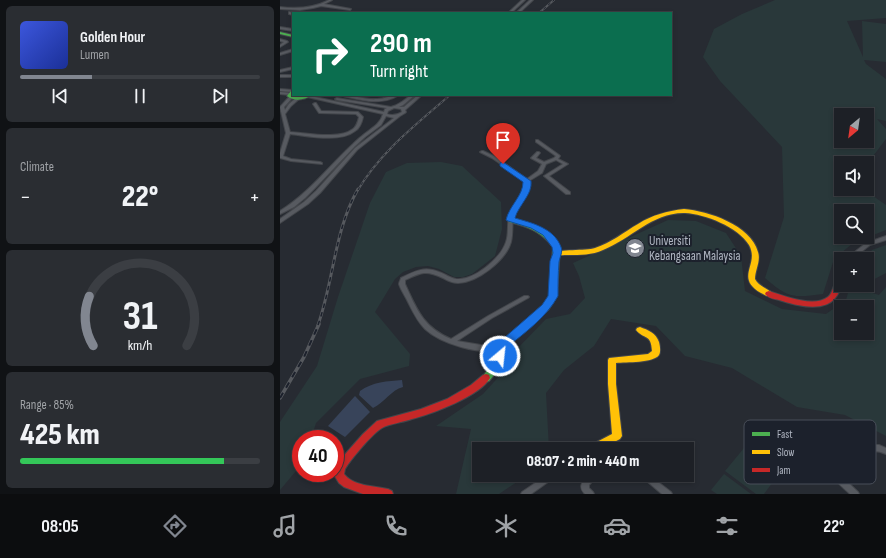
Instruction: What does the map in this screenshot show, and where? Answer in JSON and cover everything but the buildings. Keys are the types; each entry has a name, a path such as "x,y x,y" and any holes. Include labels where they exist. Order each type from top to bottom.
{"street":[{"path":"280,12 284,9 308,8 321,5 332,0"},
{"path":"510,12 524,0"},
{"path":"518,12 532,0"},
{"path":"321,5 350,9"},
{"path":"281,6 284,9"},
{"path":"280,28 292,30"},
{"path":"280,33 292,36"},
{"path":"280,40 286,42 280,46"},
{"path":"280,54 292,50"},
{"path":"280,71 292,68"},
{"path":"280,76 292,76"},
{"path":"280,90 292,95"},
{"path":"280,93 292,95"},
{"path":"292,96 282,107 288,133 281,157 291,160 320,163"},
{"path":"284,114 290,105 293,96"},
{"path":"308,96 385,114 390,117 398,116"},
{"path":"323,96 375,106 404,109"},
{"path":"348,96 376,102 384,101 395,96"},
{"path":"280,212 288,208 311,188 355,144 378,126 385,118 386,110 402,104 412,96"},
{"path":"280,221 306,203 318,192 356,149 398,116 403,114 404,109 419,96"},
{"path":"288,133 335,136 346,134 356,129 361,117 360,115 346,112 320,112 315,104"},
{"path":"537,141 558,155 556,158"},
{"path":"482,152 493,157 527,181"},
{"path":"538,153 533,158 544,163"},
{"path":"527,181 538,175 544,163 556,158"},
{"path":"556,158 566,164 546,176 568,193"},
{"path":"511,220 534,226 546,233 557,247 553,296 546,308 500,348 485,349 452,341 438,335 426,326 411,302 402,282 411,276 432,270 451,280 465,280 483,271 498,259 508,244 511,220 512,212 526,190 527,181"},
{"path":"557,253 589,252 602,248 653,217 662,214 686,211 702,212 715,216 724,221 749,241 755,252 755,259 750,269 750,277 755,286 767,294 801,302 822,302 830,299 835,292"},
{"path":"858,252 868,244 886,238"},
{"path":"452,341 490,317 526,297"},
{"path":"604,442 617,436 612,384 612,360 650,357 656,353 656,343 650,334 640,330"},
{"path":"388,494 348,484 341,480 339,473 341,465 380,424 451,403 485,381 495,368 500,356 500,348"},
{"path":"876,446 886,451"},
{"path":"525,494 543,482"},
{"path":"586,482 584,484 585,489 590,494"},
{"path":"653,482 668,494"},
{"path":"844,484 855,494"}],"shaded area":[{"path":"775,0 886,0 886,18 847,21 863,57 862,21 886,24 886,62 864,60 866,64 886,79 886,121 877,119 886,129 886,139 873,156 834,156 834,196 873,196 886,205 886,230 874,235 874,204 834,204 834,244 852,244 842,252 834,252 834,259 823,294 805,296 791,295 780,290 765,278 784,217 782,147 720,81 703,57 714,29 742,14"},
{"path":"441,162 462,166 501,202 502,229 495,256 472,274 463,277 454,277 439,269 428,266 416,267 403,272 395,279 375,312 410,354 409,366 360,379 316,423 314,430 292,430 292,476 280,490 280,422 317,366 338,297 370,203 386,172 407,163"},
{"path":"668,220 696,221 726,233 741,256 745,291 782,309 826,314 834,308 834,340 874,340 874,300 846,300 848,292 869,292 879,295 886,287 886,436 876,431 876,420 855,420 845,415 797,407 732,368 685,356 656,326 611,319 594,346 564,370 546,393 549,442 472,442 472,482 517,482 499,494 456,494 471,429 436,426 483,394 504,371 514,352 546,319 570,314 585,298 579,276 573,263"},
{"path":"886,245 886,273 874,279 874,252 870,252"},
{"path":"744,448 744,484 771,484 764,494 756,494 725,471"},
{"path":"724,474 751,494 717,494 711,490"}],"water":[{"path":"402,380 403,387 395,391 373,408 359,395 360,391 375,384"},
{"path":"355,396 370,412 345,437 344,430 334,430 328,426"}],"railway":[{"path":"540,12 554,0"},
{"path":"358,190 367,176 388,151 449,96"},
{"path":"318,325 328,291 339,239 350,205 358,189"},
{"path":"280,398 304,357 319,324"}],"traffic: fast":[{"path":"280,33 292,36"},
{"path":"292,93 290,96 295,98 307,96"},
{"path":"486,378 496,364 499,348 546,307 553,296 557,247 542,231 537,228 511,220"}],"traffic: slow":[{"path":"557,253 580,253 597,250 650,219 660,215 671,212 693,212 703,214 726,223 745,236 755,252 754,265 751,274 753,284 769,294"},
{"path":"605,442 617,436 612,384 612,360 650,357 656,353 653,338 640,330"}],"traffic: jam":[{"path":"769,294 799,303 815,304 823,303 829,300 835,292"},
{"path":"388,494 361,489 342,480 339,475 340,468 343,463 366,437 380,424 421,413 450,402 474,388 486,378"}],"place":[{"name":"Universiti Kebangsaan Malaysia","path":"635,248"}],"route":[{"path":"500,356 500,348 546,308 553,296 555,261 557,253 557,247 546,233 534,226 511,220 512,212 526,190 527,181 503,164"}]}
